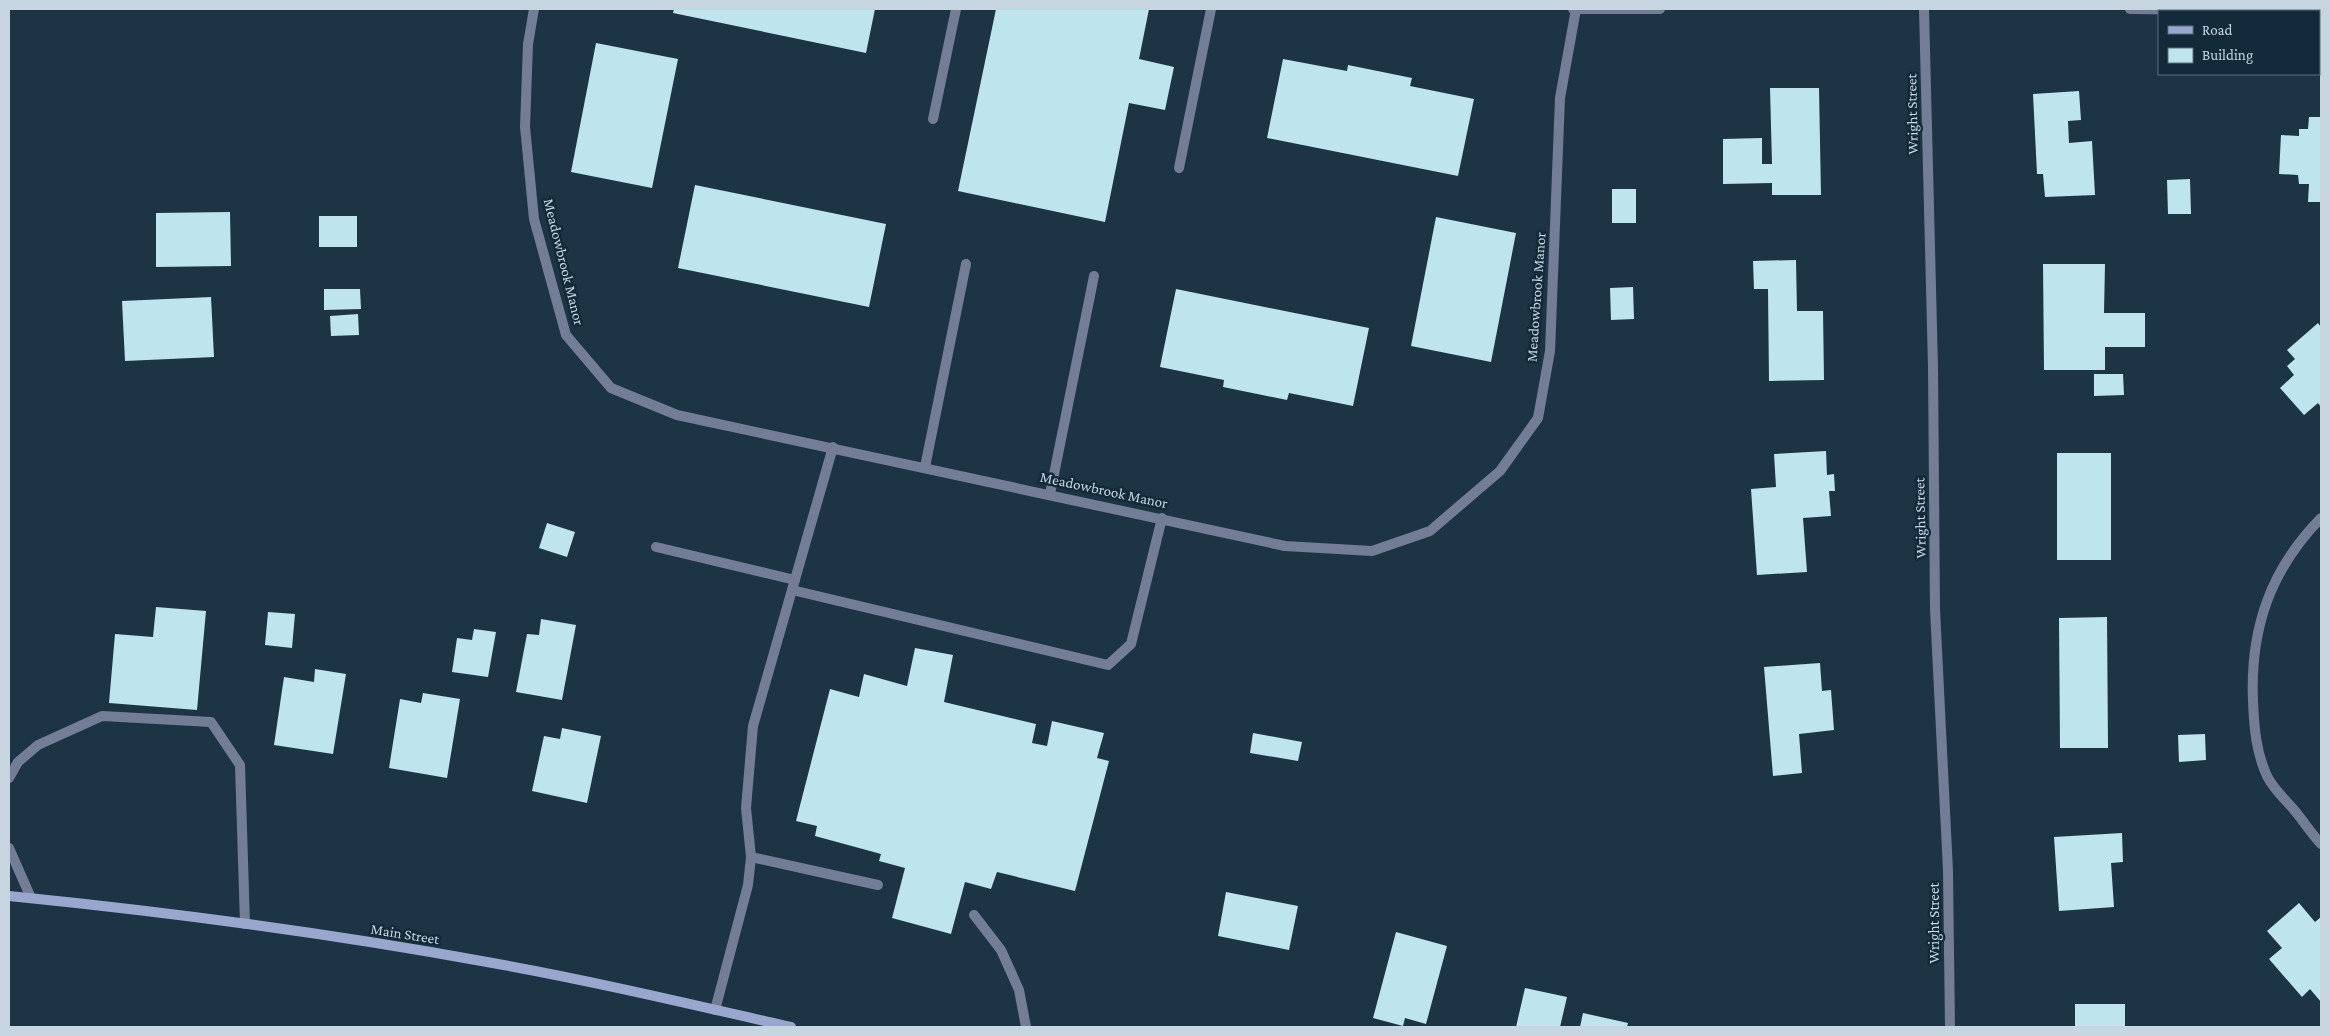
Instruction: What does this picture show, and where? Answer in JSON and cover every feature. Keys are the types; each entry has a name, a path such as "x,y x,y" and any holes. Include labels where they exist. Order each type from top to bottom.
{"main road":[{"name":"Main Street","path":"9,896 176,913 486,962 791,1027"}],"street":[{"name":"Meadowbrook Manor","path":"534,9 528,44 526,136 534,219 566,336 611,388 677,415 833,447 1285,546 1372,551 1430,531 1500,471 1538,418 1550,351 1560,98 1574,9 1660,9"},
{"path":"933,119 956,9"},
{"path":"1179,168 1211,9"},
{"name":"Wright Street","path":"1924,9 1933,366 1936,610 1948,871 1950,1027"},
{"path":"2130,9 2226,10"},
{"path":"925,467 966,264"},
{"path":"1050,494 1094,276"},
{"path":"715,1010 748,885 751,857 746,808 753,726 833,447"},
{"path":"792,590 1108,665 1131,644 1162,518"},
{"path":"2321,518 2294,551 2271,591 2256,634 2252,675 2254,729 2266,775 2273,788 2321,844"},
{"path":"656,547 795,580"},
{"path":"9,778 18,762 38,745 102,716 211,722 240,765 245,924"},
{"path":"9,848 31,898"},
{"path":"751,857 878,885"},
{"path":"974,915 1001,950 1019,990 1026,1027"}],"building":[{"path":"674,9 875,9 866,53 673,13"},
{"path":"996,9 1149,9 1139,59 1174,67 1165,110 1129,103 1105,222 958,191"},
{"path":"596,43 678,59 652,188 571,172"},
{"path":"1283,59 1347,71 1348,65 1412,78 1410,86 1474,99 1458,176 1267,138"},
{"path":"1770,88 1819,88 1821,195 1772,195 1772,183 1723,184 1723,139 1762,138 1762,164 1772,164"},
{"path":"2079,91 2081,120 2068,121 2069,143 2092,141 2095,195 2045,197 2043,174 2037,174 2033,94"},
{"path":"2309,117 2321,117 2321,202 2308,202 2309,184 2299,184 2298,175 2279,174 2281,135 2299,136 2299,129 2308,129"},
{"path":"2190,179 2191,214 2168,214 2167,180"},
{"path":"695,185 886,224 869,307 678,268"},
{"path":"1612,189 1636,189 1636,223 1612,223"},
{"path":"230,212 231,266 156,267 156,213"},
{"path":"319,216 357,216 357,247 319,247"},
{"path":"1436,217 1516,233 1491,362 1411,346"},
{"path":"1796,260 1797,311 1823,311 1824,380 1769,381 1768,289 1754,289 1753,261"},
{"path":"2043,264 2105,264 2104,313 2145,313 2145,347 2105,347 2105,370 2044,370"},
{"path":"1633,287 1634,319 1611,320 1610,288"},
{"path":"324,289 360,289 361,309 324,310"},
{"path":"1176,289 1369,328 1353,406 1289,393 1287,400 1223,387 1224,380 1160,367"},
{"path":"211,297 214,357 125,361 122,301"},
{"path":"358,314 359,335 331,336 330,316"},
{"path":"2318,323 2321,327 2321,407 2318,403 2304,415 2280,388 2294,375 2287,366 2295,359 2287,350"},
{"path":"2094,374 2123,374 2124,395 2094,396"},
{"path":"1826,451 1827,475 1834,474 1835,491 1829,491 1831,516 1803,518 1807,572 1757,575 1751,489 1776,487 1774,454"},
{"path":"2057,453 2111,453 2111,560 2057,560"},
{"path":"547,523 575,532 567,557 539,548"},
{"path":"156,607 206,611 197,710 109,703 115,634 153,637"},
{"path":"268,612 295,614 292,648 265,645"},
{"path":"2107,617 2108,748 2060,748 2059,618"},
{"path":"541,619 576,625 562,700 516,692 527,634 539,635"},
{"path":"474,629 496,632 488,677 452,672 457,638 472,640"},
{"path":"915,648 953,655 944,702 1036,724 1032,743 1047,746 1052,721 1104,733 1097,758 1109,761 1075,891 997,872 991,889 965,882 951,934 892,918 905,868 879,861 881,854 815,836 817,826 796,821 830,689 859,697 864,674 907,686"},
{"path":"1820,663 1822,691 1831,690 1834,730 1799,734 1802,773 1773,776 1764,667"},
{"path":"315,669 346,674 333,754 274,745 284,677 314,682"},
{"path":"423,693 460,699 447,778 389,768 400,699 421,703"},
{"path":"562,728 601,736 587,803 532,791 544,736 560,739"},
{"path":"1253,733 1302,742 1298,761 1250,753"},
{"path":"2205,734 2206,760 2179,762 2178,735"},
{"path":"2122,833 2123,862 2111,863 2114,907 2059,911 2054,837"},
{"path":"1226,892 1298,906 1289,950 1218,936"},
{"path":"2299,903 2315,922 2321,917 2321,1002 2310,989 2302,997 2269,959 2282,948 2267,931"},
{"path":"1396,932 1447,946 1426,1024 1405,1018 1403,1026 1373,1018"},
{"path":"1525,988 1567,997 1560,1027 1516,1027"},
{"path":"2075,1004 2125,1004 2125,1027 2075,1027"},
{"path":"1583,1013 1628,1023 1627,1027 1580,1027"}]}
